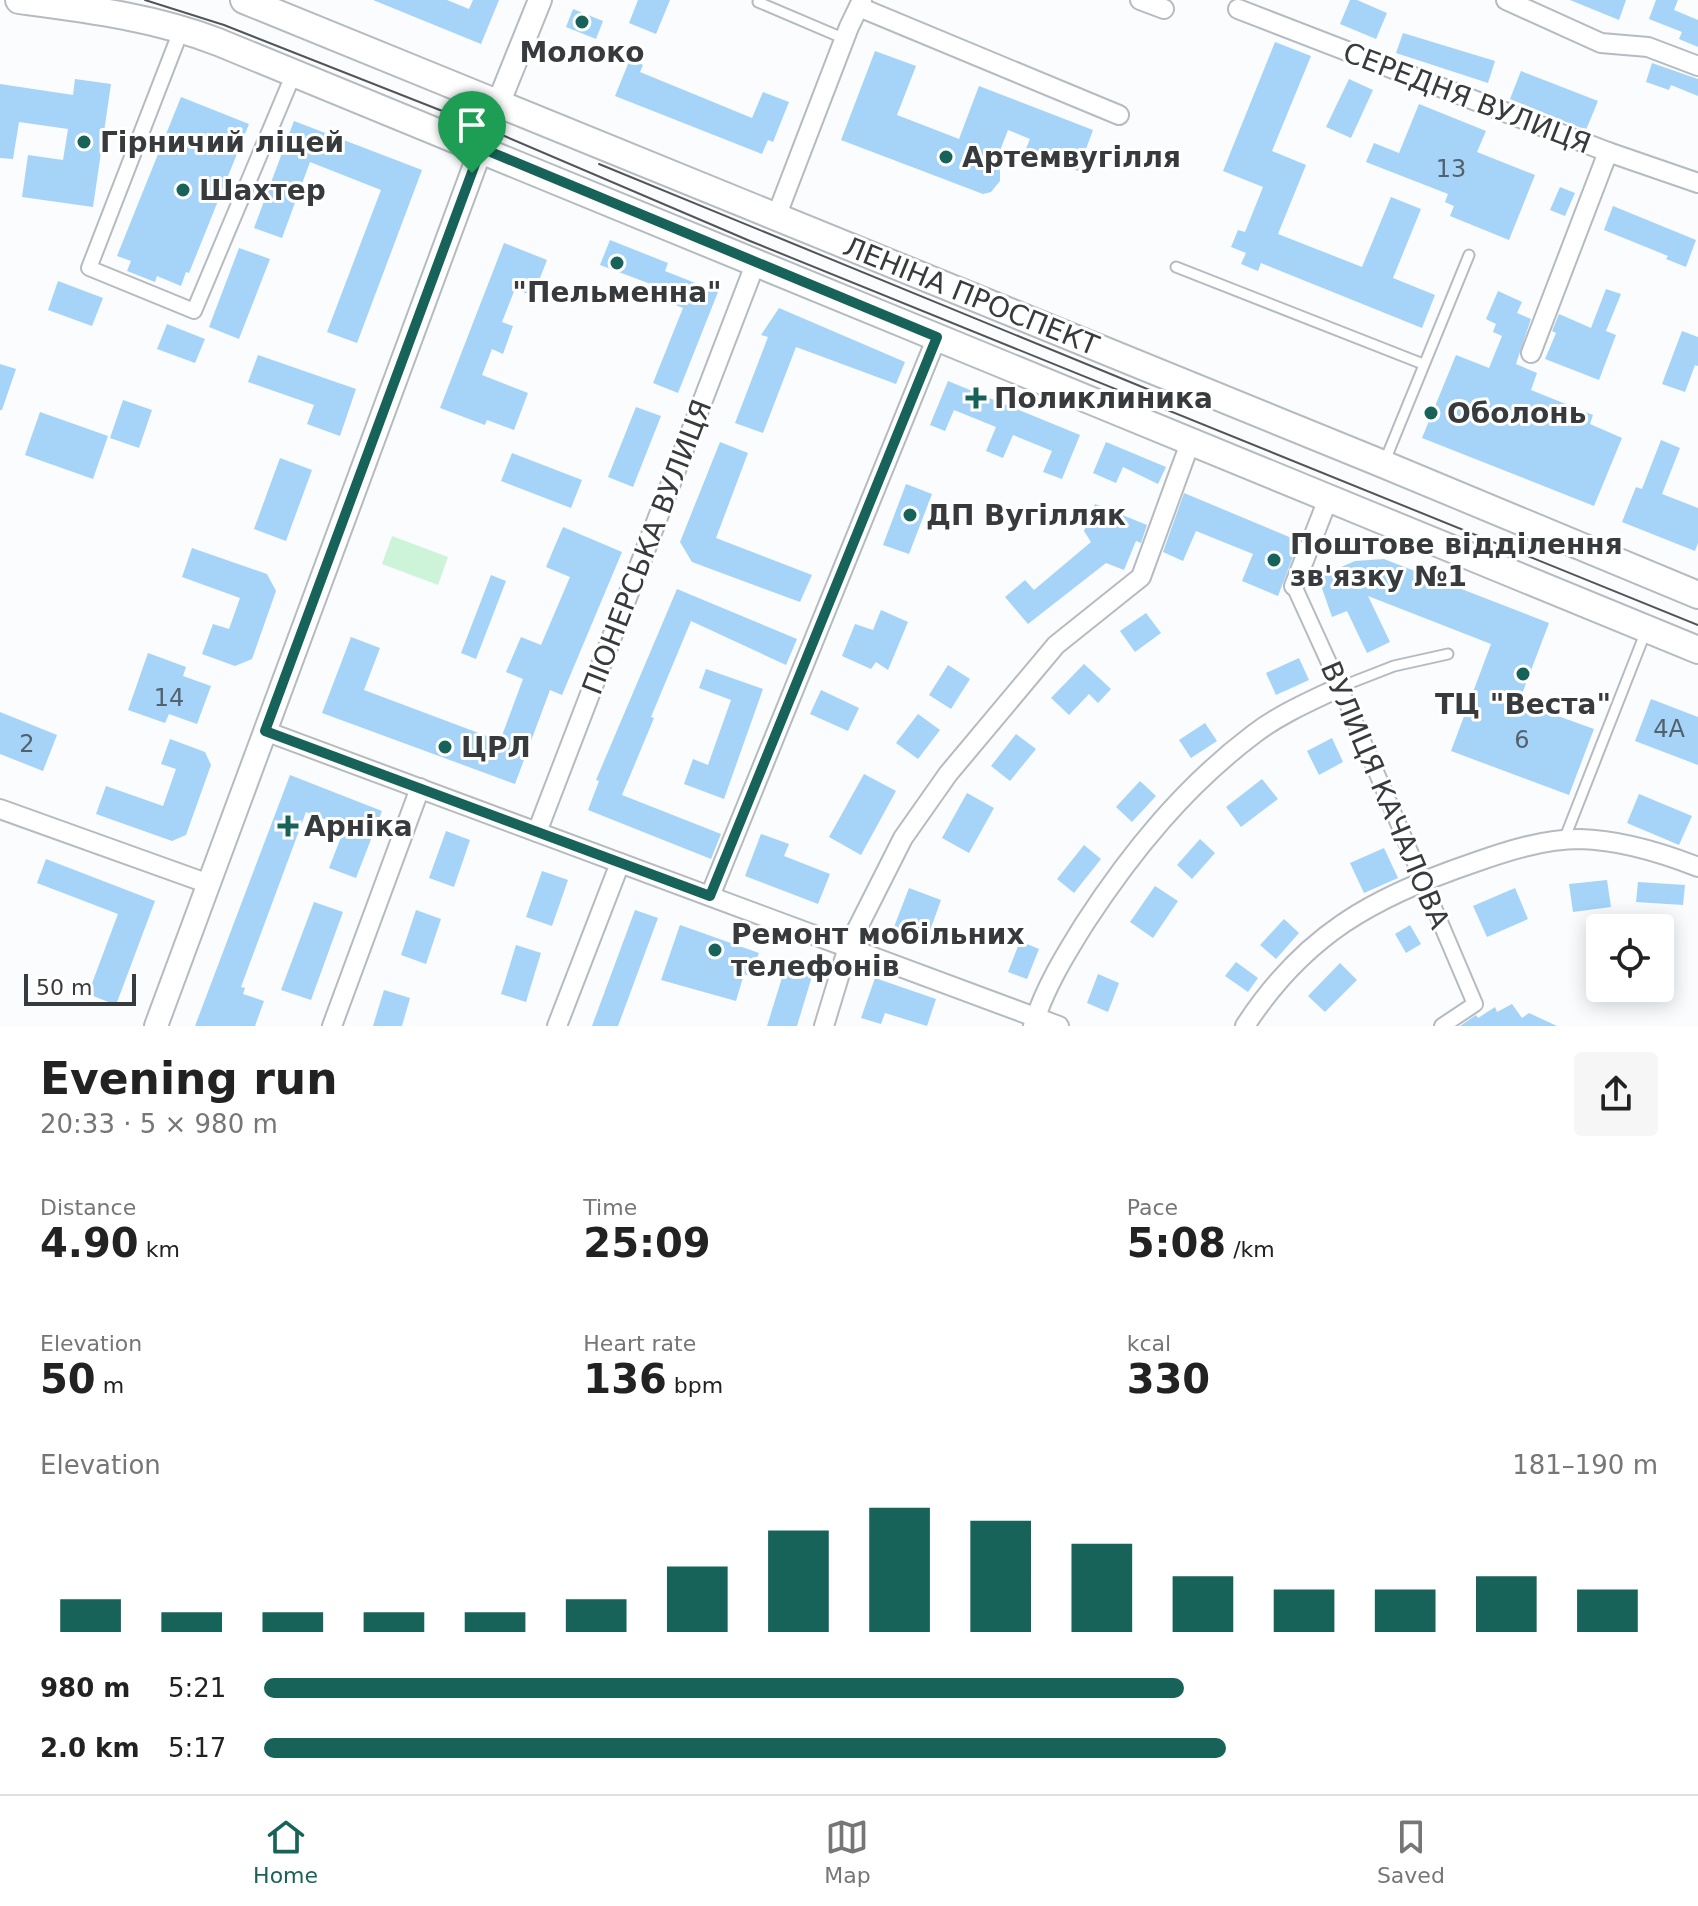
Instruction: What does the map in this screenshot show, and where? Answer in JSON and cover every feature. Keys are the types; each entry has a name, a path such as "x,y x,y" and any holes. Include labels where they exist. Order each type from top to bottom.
{"main road":[{"name":"ЛЕНІНА ПРОСПЕКТ","path":"19,0 110,12 182,28 481,148 1698,650"},
{"name":"ЛЕНІНА ПРОСПЕКТ","path":"244,0 1697,592"}],"street":[{"path":"156,1026 481,148 540,0"},
{"path":"1140,0 1164,9"},
{"path":"1506,0 1601,43 1648,47 1698,66"},
{"path":"776,217 861,4 1119,115"},
{"name":"СЕРЕДНЯ ВУЛИЦЯ","path":"1238,9 1608,152 1698,183"},
{"path":"182,28 89,268 194,311 294,73"},
{"path":"1531,353 1608,152"},
{"name":"ПІОНЕРСЬКА ВУЛИЦЯ","path":"537,832 756,262"},
{"path":"710,896 937,337"},
{"path":"824,1026 848,947 903,838 948,774 1056,645 1141,577 1190,443"},
{"path":"1294,586 1328,499"},
{"name":"ВУЛИЦЯ КАЧАЛОВА","path":"1294,586 1475,1004 1442,1026"},
{"path":"1034,1022 1055,974 1077,936 1151,830 1202,778 1257,732 1294,709 1340,687"},
{"path":"265,731 848,947 1034,1022 1059,1026"},
{"path":"332,1026 420,788"},
{"path":"0,809 209,884"},
{"path":"1245,1026 1276,981 1313,945 1374,903 1422,880 1493,856 1547,842 1580,839 1624,844 1698,867"},
{"path":"557,1026 620,863"}],"lane":[{"path":"758,2 845,39"},
{"path":"1383,464 1469,255"},
{"path":"1176,267 1423,364"},
{"path":"1564,840 1646,631"},
{"path":"1340,687 1394,666 1448,654"}],"green space":[{"path":"392,536 448,557 438,585 382,564"}],"building":[{"path":"373,0 447,0 469,9 473,0 499,0 481,44"},
{"path":"638,0 670,0 656,34 629,23"},
{"path":"1350,0 1387,13 1376,39 1340,24"},
{"path":"1570,0 1626,0 1619,20"},
{"path":"1656,0 1678,0 1674,10 1698,20 1698,47 1679,39 1682,32 1649,19"},
{"path":"573,9 603,21 596,39 566,27"},
{"path":"1403,33 1495,61 1488,83 1396,53"},
{"path":"1275,42 1311,56 1272,151 1306,165 1278,234 1362,267 1391,197 1421,209 1393,278 1435,295 1422,328 1261,263 1258,271 1241,264 1246,253 1231,247 1238,230 1245,232 1263,187 1223,171"},
{"path":"875,51 916,66 897,115 959,139 979,86 1093,130 1078,171 1025,151 1030,139 1008,130 996,161 1000,167 1000,181 991,192 983,194 841,140"},
{"path":"630,59 643,65 640,72 752,118 763,92 789,102 773,142 768,140 762,154 615,96"},
{"path":"1652,63 1698,79 1698,96 1671,85 1669,90 1646,82"},
{"path":"1521,71 1598,101 1586,130 1510,99"},
{"name":"Гірничий ліцей","path":"75,79 111,84 93,207 22,197 28,155 63,160 68,129 19,122 13,159 0,158 0,84 73,95"},
{"path":"1349,79 1373,90 1351,138 1326,127"},
{"name":"Шахтер","path":"181,97 249,124 181,286 157,276 155,282 127,271 131,261 117,256"},
{"path":"1419,104 1486,131 1477,152 1535,175 1509,240 1450,216 1454,206 1445,202 1448,194 1366,162 1374,143 1399,153"},
{"path":"294,121 422,170 357,343 327,332 381,190 310,162 282,238 254,228"},
{"path":"1560,187 1575,193 1565,216 1550,210"},
{"path":"1613,206 1696,240 1686,267 1666,259 1668,256 1604,230"},
{"path":"610,240 668,263 665,271 718,292 678,393 653,383 683,308 668,302 672,292 600,265"},
{"path":"504,243 547,260 533,296 515,289 502,322 513,326 503,354 492,349 482,375 528,393 514,430 487,420 485,425 440,408"},
{"path":"239,248 270,259 239,339 209,327"},
{"path":"58,281 103,298 92,326 48,310"},
{"path":"1606,289 1621,294 1606,331 1616,335 1599,380 1545,359 1556,333 1552,331 1559,314 1591,328"},
{"path":"1498,291 1522,302 1517,313 1531,319 1516,364 1537,373 1531,390 1593,415 1590,424 1622,438 1594,506 1422,438 1456,355 1489,368 1502,336 1493,332 1496,324 1486,319"},
{"path":"779,308 905,362 896,384 796,347 763,433 735,423 768,337 761,335"},
{"path":"167,324 205,339 195,363 157,349"},
{"path":"1682,331 1698,337 1698,366 1695,365 1685,392 1662,384"},
{"path":"258,355 356,389 340,436 307,424 314,405 248,382"},
{"path":"0,364 16,369 2,410 0,410"},
{"path":"948,381 1080,435 1062,479 1043,472 1052,451 1013,435 1003,458 986,451 996,427 954,410 945,431 930,425"},
{"path":"123,400 152,410 139,448 110,438"},
{"path":"636,407 661,416 633,487 608,477"},
{"path":"40,412 108,436 93,479 25,455"},
{"path":"1661,440 1680,448 1662,494 1698,508 1698,543 1695,551 1622,522 1636,487 1642,489"},
{"path":"720,442 748,453 716,538 812,575 800,602 692,562 680,542"},
{"path":"1106,442 1166,467 1158,484 1123,467 1116,483 1093,473"},
{"path":"512,453 582,480 571,508 501,481"},
{"path":"280,458 312,470 286,541 254,529"},
{"path":"906,484 932,494 909,554 883,545"},
{"path":"1184,493 1299,541 1278,596 1242,581 1253,554 1196,531 1183,561 1163,552"},
{"path":"1095,504 1147,525 1141,543 1136,541 1124,570 1106,563 1028,624 1005,597 1025,580 1034,590 1091,542 1084,531"},
{"path":"563,527 622,552 562,695 550,690 515,784 322,713 351,637 380,648 364,690 500,741 523,679 506,672 521,637 541,645 570,577 546,567"},
{"path":"192,548 267,574 276,591 252,659 235,666 202,654 213,624 229,629 240,598 182,577"},
{"path":"1384,559 1549,623 1519,702 1594,729 1569,795 1451,751 1491,644 1368,596 1390,642 1367,653 1347,611 1332,617 1318,577 1355,561"},
{"path":"491,575 506,581 476,659 461,653"},
{"path":"677,589 797,639 786,665 691,621 651,717 654,718 622,795 721,834 711,859 588,810 599,781 596,780"},
{"path":"881,610 908,622 888,670 876,662 871,669 842,656 855,624 873,630"},
{"path":"1146,613 1161,633 1135,652 1120,631"},
{"path":"148,653 186,667 183,676 211,686 197,724 169,714 165,723 128,710"},
{"path":"1299,658 1309,680 1276,695 1266,673"},
{"path":"1084,664 1111,689 1098,703 1089,694 1069,715 1051,698"},
{"path":"948,665 970,679 951,709 929,695"},
{"path":"706,669 763,689 724,799 684,784 693,759 708,765 731,700 699,688"},
{"path":"821,690 859,708 848,731 810,714"},
{"path":"1651,699 1698,717 1698,765 1635,741"},
{"path":"0,712 57,735 43,771 0,754"},
{"path":"918,714 940,730 918,759 896,743"},
{"path":"1205,723 1217,741 1191,758 1179,740"},
{"path":"1016,734 1036,749 1010,781 991,766"},
{"path":"1332,738 1343,762 1319,775 1307,751"},
{"path":"170,739 205,752 211,765 186,835 172,841 96,814 106,786 163,806 176,769 161,764"},
{"path":"864,774 896,791 861,855 829,837"},
{"path":"290,775 382,811 356,878 329,868 345,827 306,812 241,987 245,988 243,994 264,1001 255,1026 195,1026"},
{"path":"1262,779 1278,799 1241,827 1226,807"},
{"path":"1140,781 1156,796 1132,822 1116,807"},
{"path":"967,793 994,808 969,853 942,838"},
{"path":"1639,794 1692,816 1679,845 1627,823"},
{"path":"446,831 470,840 454,887 429,878"},
{"path":"761,834 789,844 784,856 830,874 818,904 745,876"},
{"path":"1200,839 1215,853 1192,879 1177,865"},
{"path":"1084,845 1101,859 1074,893 1057,879"},
{"path":"1384,848 1398,878 1364,893 1350,863"},
{"path":"46,859 155,901 116,1005 88,994 118,914 37,883"},
{"path":"542,871 568,880 552,926 526,917"},
{"path":"1607,880 1611,907 1573,912 1569,884"},
{"path":"1638,882 1685,885 1683,905 1636,902"},
{"path":"1155,886 1178,901 1153,938 1130,922"},
{"path":"909,888 941,900 927,939 894,927"},
{"path":"1515,888 1528,919 1487,937 1473,906"},
{"path":"314,902 343,912 311,1000 281,990"},
{"path":"416,910 441,919 426,964 401,955"},
{"path":"635,910 658,918 618,1026 592,1026"},
{"path":"1284,919 1299,933 1276,959 1260,945"},
{"path":"680,925 759,953 750,976 744,974 736,1001 661,980"},
{"path":"1410,925 1421,944 1406,953 1395,934"},
{"path":"1020,941 1039,949 1027,979 1008,972"},
{"path":"516,945 541,953 526,1002 501,994"},
{"path":"1236,962 1258,978 1248,992 1225,976"},
{"path":"1340,963 1357,980 1325,1012 1308,996"},
{"path":"786,965 813,973 797,1026 767,1026"},
{"path":"1098,974 1119,983 1108,1012 1087,1003"},
{"path":"875,978 936,999 927,1026 885,1013 881,1024 861,1018"},
{"path":"384,990 410,998 402,1026 373,1026"},
{"path":"1512,1004 1522,1018 1529,1013 1557,1026 1460,1026 1476,1015 1478,1018 1495,1007 1497,1012"}],"tram line":[{"path":"145,0 224,25 488,129 750,241 1698,625"},
{"path":"599,164 1191,407"}],"place":[{"name":"Молоко","path":"582,22"},
{"name":"Гірничий ліцей","path":"84,142"},
{"name":"Артемвугілля","path":"946,157"},
{"name":"Шахтер","path":"183,190"},
{"name":"\"Пельменна\"","path":"617,263"},
{"name":"Поликлиника","path":"976,398"},
{"name":"Оболонь","path":"1431,413"},
{"name":"ДП Вугілляк","path":"910,515"},
{"name":"Поштове відділення зв'язку №1","path":"1274,560"},
{"name":"ТЦ \"Веста\"","path":"1523,674"},
{"name":"ЦРЛ","path":"445,747"},
{"name":"Арніка","path":"288,826"},
{"name":"Ремонт мобільних телефонів","path":"715,950"}],"route":[{"path":"481,148 937,337 710,896 265,731 472,173 481,148"}]}
